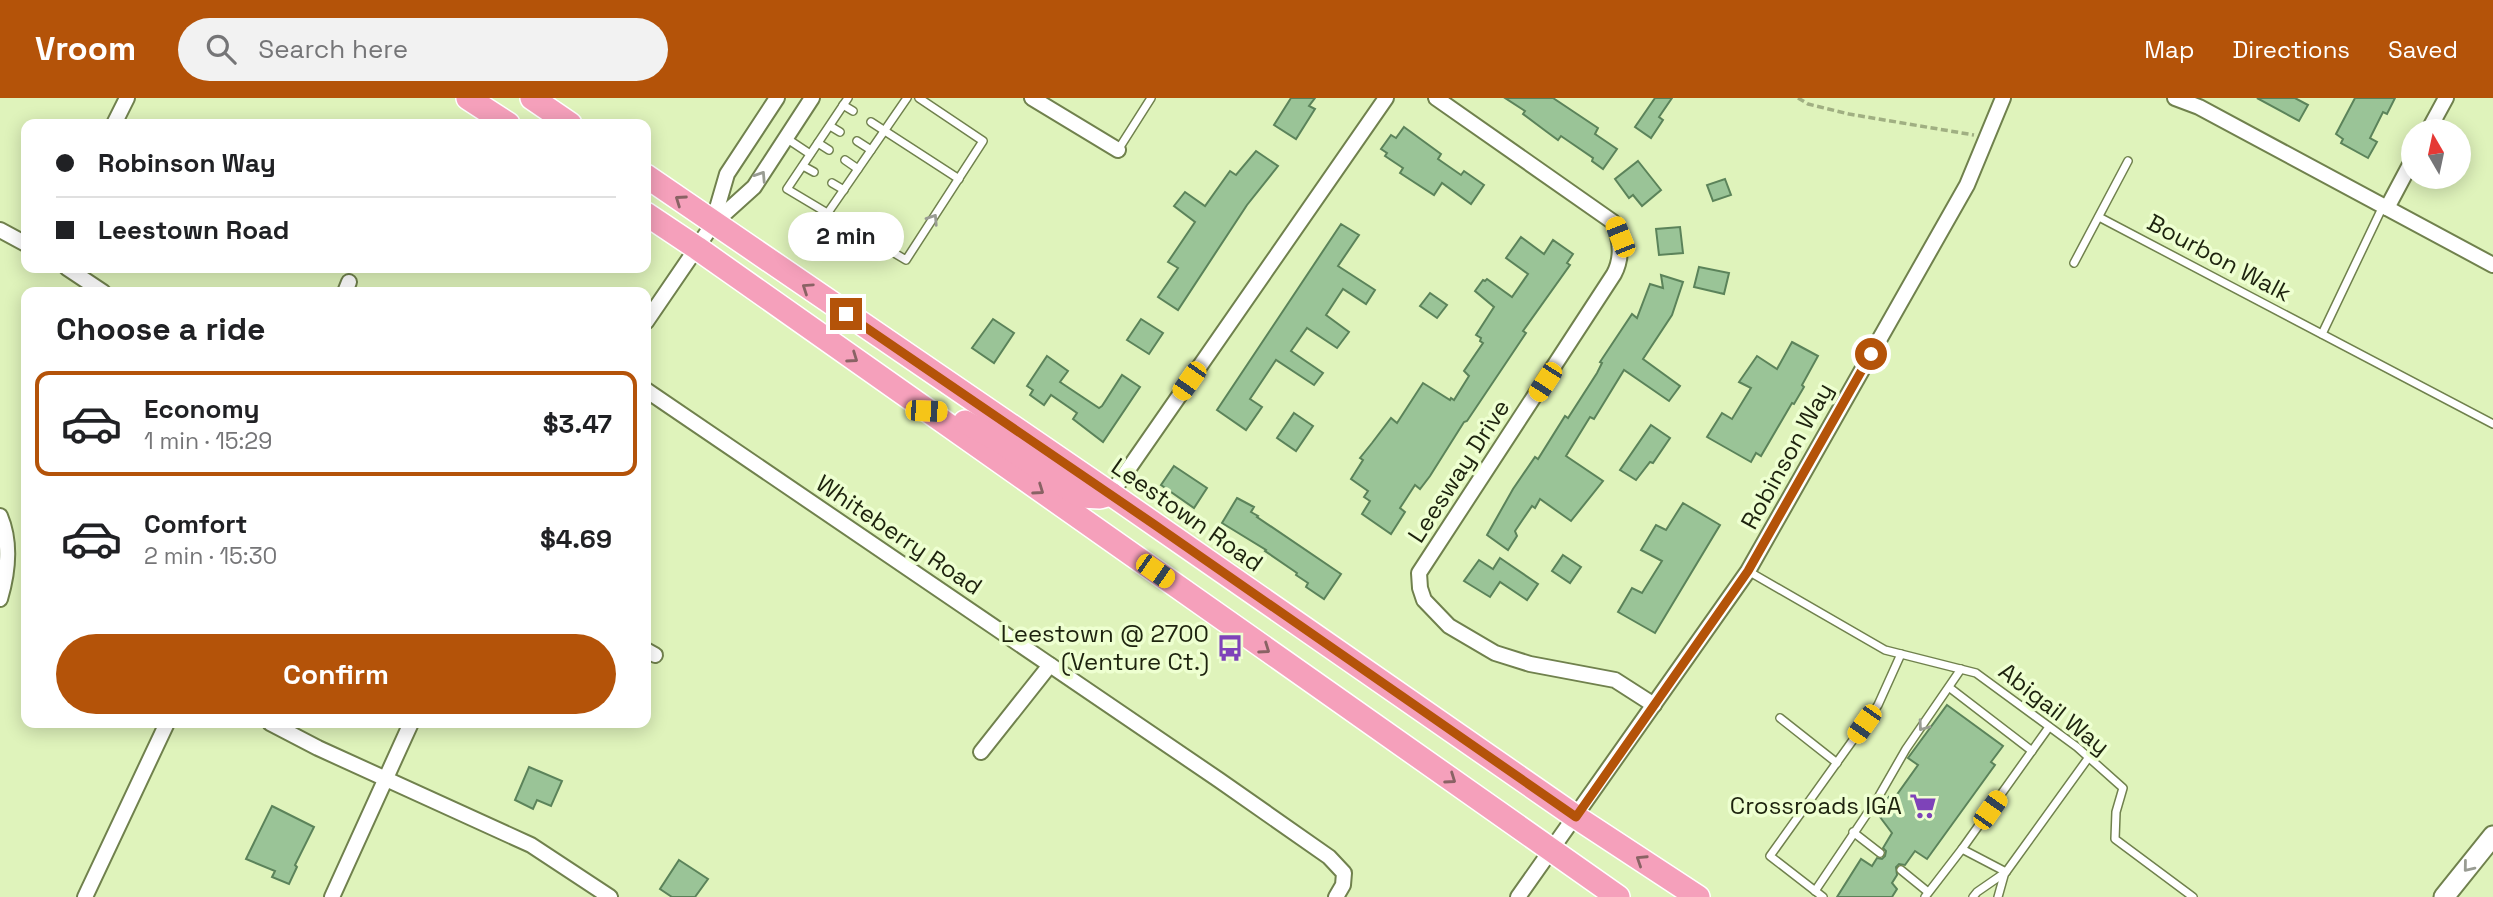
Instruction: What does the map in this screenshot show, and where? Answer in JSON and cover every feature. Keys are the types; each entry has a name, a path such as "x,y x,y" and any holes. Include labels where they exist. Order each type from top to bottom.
{"main road":[{"path":"468,98 500,119"},
{"path":"532,98 563,119"},
{"name":"Leestown Road","path":"651,181 1111,494 1576,817 1698,897"},
{"path":"651,217 1618,897"},
{"path":"926,411 946,411 1001,442 1080,496 1100,497 1111,494"},
{"path":"2444,897 2493,836"}],"street":[{"path":"116,119 127,98"},
{"path":"713,224 727,174 777,98"},
{"path":"651,315 713,224 754,187 812,98"},
{"path":"1032,98 1118,150"},
{"name":"Leesway Drive","path":"1436,98 1614,222 1620,237 1620,255 1614,274 1419,573 1424,600 1449,626 1495,653 1530,664 1615,680 1654,705"},
{"name":"Robinson Way","path":"1518,897 1748,571 1966,185 2003,98"},
{"path":"2175,98 2201,103 2493,265"},
{"path":"2435,119 2446,98"},
{"path":"1111,494 1378,101"},
{"path":"2385,207 2401,180"},
{"path":"0,230 21,241"},
{"path":"74,273 96,287"},
{"name":"Whiteberry Road","path":"651,393 1329,857 1344,873 1343,886 1336,897"},
{"path":"0,516 7,532 6,580 0,599"},
{"path":"981,752 1050,665"},
{"path":"85,897 165,728"},
{"path":"280,728 531,845 610,897"},
{"path":"332,897 409,728"}],"lane":[{"path":"848,98 786,190 906,260 983,141 920,98"},
{"path":"827,214 907,98"},
{"path":"1118,150 1151,98"},
{"path":"843,105 853,111"},
{"path":"871,122 960,179"},
{"path":"830,126 840,131"},
{"path":"786,138 810,154"},
{"path":"857,141 871,150"},
{"path":"818,143 829,150"},
{"path":"845,160 858,169"},
{"path":"2074,263 2128,161"},
{"path":"803,166 814,172"},
{"path":"832,183 844,190"},
{"path":"2322,334 2385,207"},
{"name":"Bourbon Walk","path":"2099,217 2493,424"},
{"name":"Abigail Way","path":"1748,571 1885,650 1976,673 2089,757 2123,788 2116,812 2115,839 2193,897"},
{"path":"1823,897 1770,856 1878,705 1901,654"},
{"path":"1815,891 1879,796 1906,748 1961,669"},
{"path":"1950,688 2032,751"},
{"path":"1780,718 1837,763"},
{"path":"1901,870 1926,895 2049,727"},
{"path":"1998,897 2006,872 2089,757"},
{"path":"1853,832 1880,853"},
{"path":"1962,849 2006,872"},
{"path":"1973,897 2006,872"}],"path":[{"path":"1798,98 1808,104 1849,114 1970,133 1985,140"}],"building":[{"path":"1291,98 1315,98 1309,106 1315,109 1296,139 1274,125"},
{"path":"1505,98 1553,98 1598,128 1595,134 1617,149 1603,169 1592,161 1593,158 1561,136 1558,140 1523,114 1525,111"},
{"path":"1655,98 1672,98 1659,117 1663,120 1651,138 1635,127"},
{"path":"2257,98 2295,98 2308,105 2299,121"},
{"path":"2355,98 2395,98 2387,114 2383,112 2370,138 2377,142 2368,158 2341,143 2343,139 2336,134"},
{"path":"1404,127 1441,154 1438,159 1461,175 1464,171 1484,185 1471,204 1442,183 1434,195 1400,173 1403,168 1385,156 1387,153 1381,149 1391,135 1396,138"},
{"path":"1256,151 1278,166 1247,205 1178,310 1158,297 1178,268 1168,262 1195,222 1174,206 1185,192 1205,206 1230,171 1236,175"},
{"path":"1638,161 1661,190 1642,206 1633,195 1629,198 1615,179"},
{"path":"1725,179 1731,195 1713,201 1707,185"},
{"path":"1341,224 1359,235 1338,266 1375,290 1366,304 1343,289 1326,315 1349,332 1337,348 1307,328 1291,351 1323,373 1314,385 1276,360 1250,399 1262,407 1246,430 1217,410"},
{"path":"1680,227 1683,253 1659,255 1656,229"},
{"path":"1521,237 1544,254 1553,240 1573,254 1567,263 1570,265 1523,331 1526,333 1430,476 1420,489 1415,485 1400,508 1405,512 1391,534 1362,514 1370,501 1364,497 1368,491 1351,479 1363,460 1360,458 1391,418 1397,423 1423,383 1454,400 1469,376 1464,371 1483,343 1476,335 1494,307 1475,291 1483,280 1487,279 1512,297 1528,274 1506,258"},
{"path":"1699,267 1729,273 1724,294 1694,287"},
{"path":"1661,275 1683,282 1672,315 1643,359 1680,386 1669,401 1624,370 1594,419 1590,417 1566,456 1603,481 1571,521 1540,499 1515,531 1517,536 1508,550 1487,535 1535,457 1538,459 1565,416 1568,418 1632,314 1637,318 1650,284 1663,288"},
{"path":"1430,293 1447,305 1437,318 1420,306"},
{"path":"993,319 1014,333 994,363 972,348"},
{"path":"1141,319 1163,333 1149,354 1127,340"},
{"path":"1792,342 1818,356 1802,385 1804,387 1761,456 1756,453 1751,462 1707,437 1722,413 1732,419 1751,388 1739,382 1757,356 1777,369"},
{"path":"1047,356 1068,371 1060,382 1099,408 1122,375 1140,387 1103,442 1073,419 1077,413 1051,395 1044,405 1030,395 1033,390 1027,386"},
{"path":"1294,413 1313,426 1296,451 1277,438"},
{"path":"1651,425 1670,438 1653,463 1650,462 1636,480 1620,470"},
{"path":"1174,466 1207,488 1194,508 1161,485"},
{"path":"1237,498 1254,507 1251,512 1257,517 1341,574 1324,599 1306,587 1308,583 1296,575 1297,573 1222,523"},
{"path":"1683,503 1720,525 1655,633 1618,612 1632,588 1642,593 1662,561 1641,550 1656,525 1666,530"},
{"path":"1563,555 1581,567 1570,583 1552,571"},
{"path":"1500,558 1538,584 1527,600 1500,582 1490,597 1464,581 1479,560 1493,569"},
{"name":"Crossroads IGA","path":"1947,705 2003,746 1991,762 1995,765 1927,859 1915,851 1905,865 1899,864 1896,867 1897,875 1892,883 1897,889 1892,897 1837,897 1861,859 1872,866 1877,858 1882,859 1885,856 1886,851 1883,848 1892,833 1877,813 1889,797 1893,800 1918,765 1908,758"},
{"path":"529,767 562,781 551,806 537,800 533,809 515,800"},
{"path":"272,806 314,827 295,865 297,867 289,884 272,877 275,871 246,859"},
{"path":"679,860 708,879 695,897 672,897 660,889"}],"place":[{"name":"Leestown @ 2700 (Venture Ct.)","path":"1230,648"},
{"name":"Crossroads IGA","path":"1923,806"}],"route":[{"path":"846,314 1576,817 1748,571 1871,354"}]}
